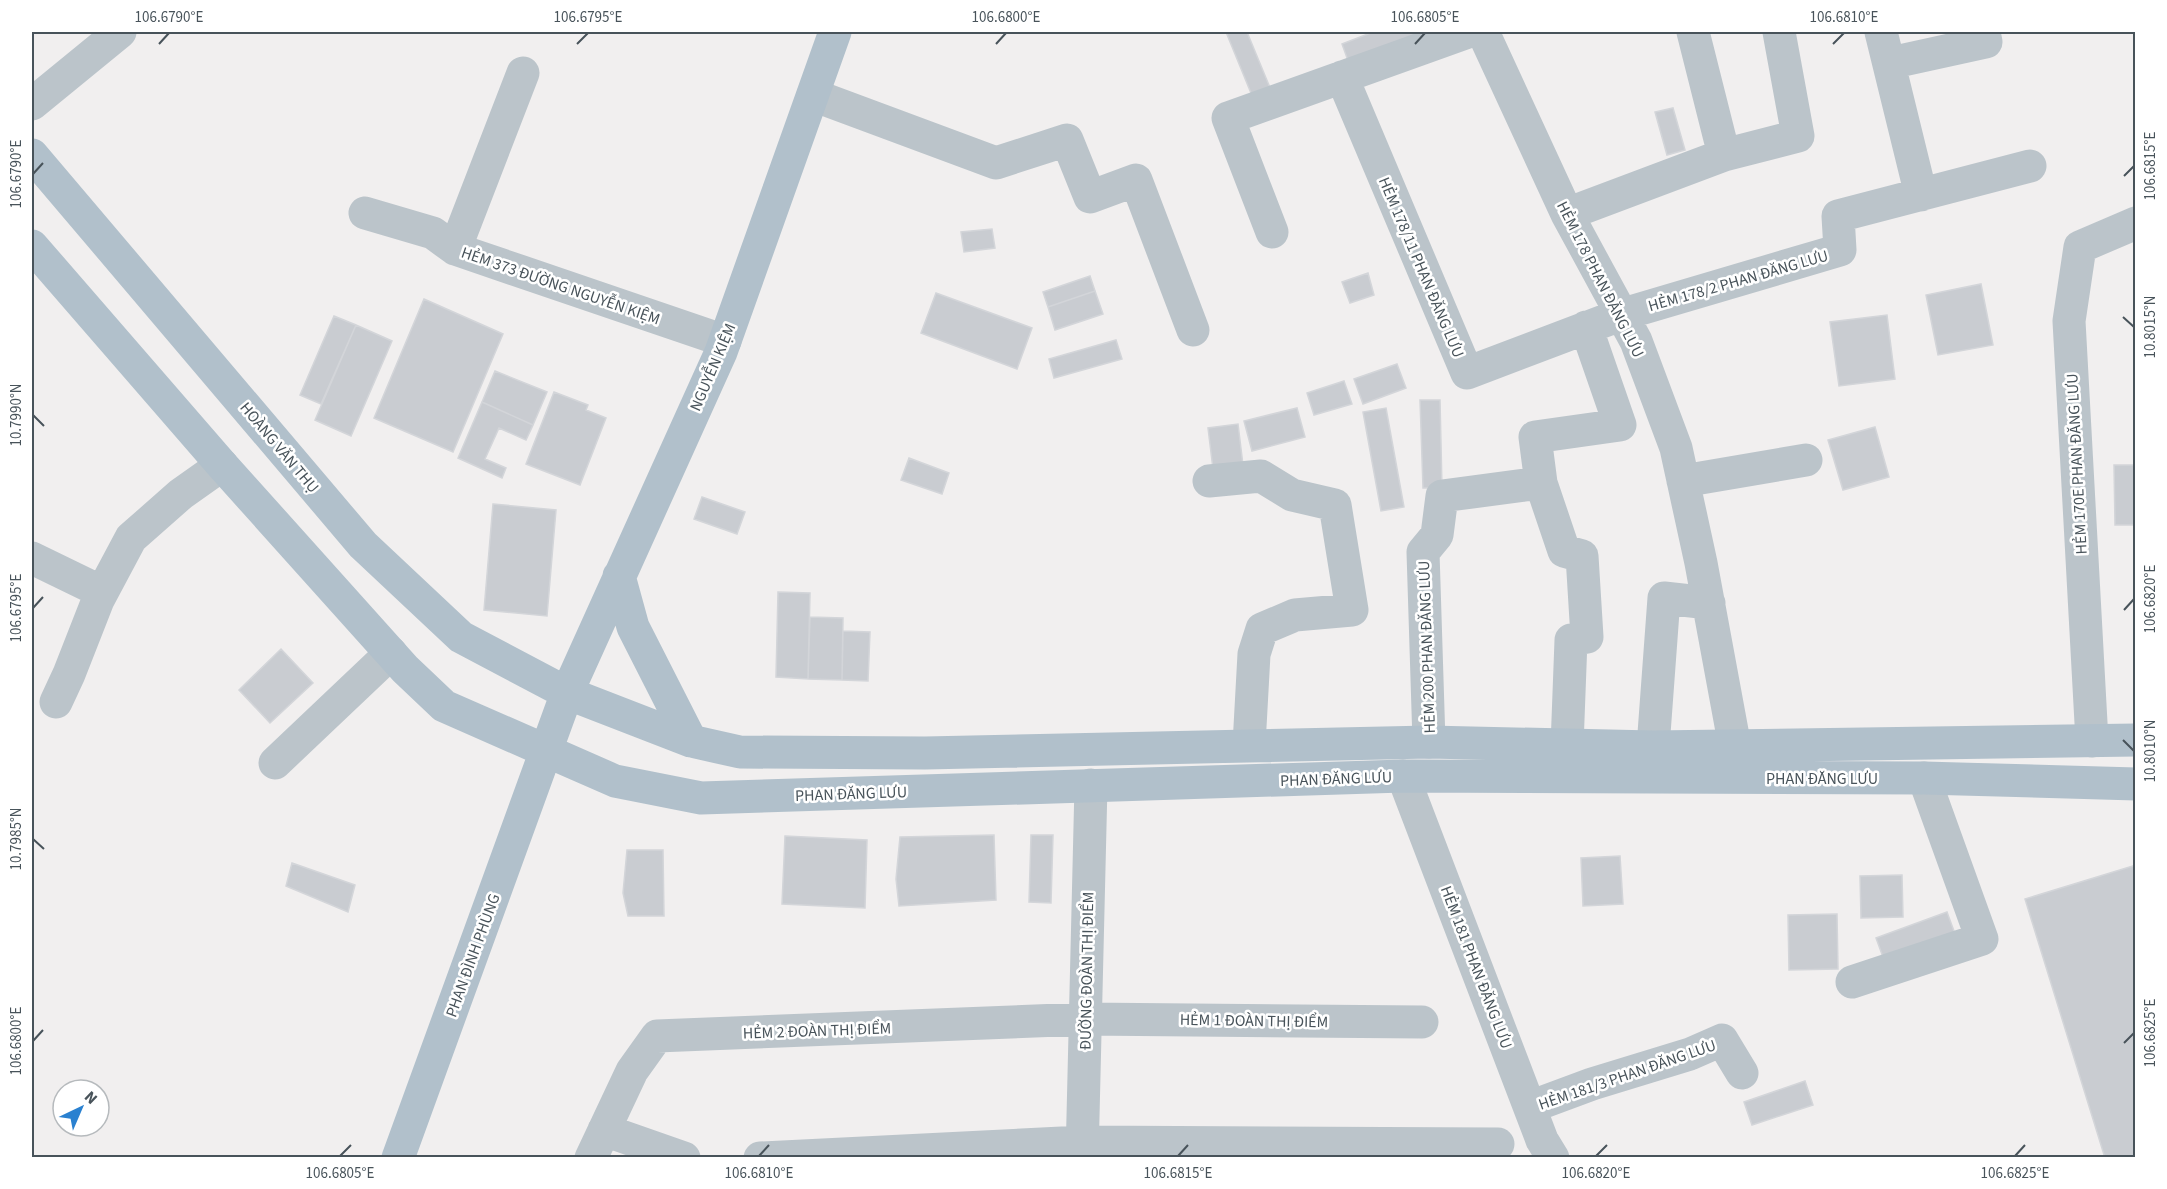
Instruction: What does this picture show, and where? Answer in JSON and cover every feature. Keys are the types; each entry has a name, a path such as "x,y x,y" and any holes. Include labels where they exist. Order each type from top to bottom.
{"main road":[{"name":"NGUYỄN KIỆM","path":"567,693 725,341 835,32"},
{"name":"HOÀNG VĂN THỤ","path":"32,155 363,545 461,637 567,693"},
{"path":"32,246 222,465 391,653 444,706 545,752"},
{"path":"619,576 633,627 691,741"},
{"name":"PHAN ĐĂNG LƯU","path":"567,693 691,741 740,752 914,753 1430,742 1735,747 2136,740"},
{"name":"PHAN ĐÌNH PHÙNG","path":"398,1158 567,693"},
{"name":"PHAN ĐĂNG LƯU","path":"545,752 615,781 701,798 1403,776 1924,778 2136,784"}],"street":[{"path":"32,104 120,32"},
{"path":"1272,232 1228,118 1468,32"},
{"name":"HẺM 178 PHAN ĐĂNG LƯU","path":"1483,32 1567,214 1636,341 1676,448 1709,603 1735,747"},
{"path":"1693,32 1724,155"},
{"path":"1567,214 1724,155 1798,136 1779,32"},
{"path":"1881,32 1921,195"},
{"path":"1890,63 1986,42 1984,32"},
{"path":"455,249 523,73"},
{"name":"HẺM 178/11 PHAN ĐĂNG LƯU","path":"1341,77 1467,373 1620,315"},
{"path":"813,95 996,163 1067,140 1090,197 1136,180 1193,330"},
{"name":"HẺM 178/2 PHAN ĐĂNG LƯU","path":"1620,315 1840,250 1838,216 2030,166"},
{"name":"HẺM 373 ĐƯỜNG NGUYỄN KIỆM","path":"365,213 433,233 455,249 725,341"},
{"name":"HẺM 170E PHAN ĐĂNG LƯU","path":"2092,741 2069,321 2080,248 2136,223"},
{"path":"1566,746 1571,640 1587,637 1582,556 1564,551 1541,483 1535,437 1620,425 1586,327"},
{"path":"1683,482 1806,460"},
{"path":"56,702 102,592 131,538 181,494 222,465"},
{"path":"1209,481 1261,476 1292,495 1335,505 1352,610 1295,615 1262,629 1254,654 1249,745"},
{"name":"HẺM 200 PHAN ĐĂNG LƯU","path":"1430,742 1423,552 1437,535 1442,496 1541,483"},
{"path":"32,558 102,592"},
{"path":"1653,747 1664,598 1709,603"},
{"path":"275,763 391,653"},
{"name":"HẺM 181 PHAN ĐĂNG LƯU","path":"1403,776 1542,1140 1553,1158"},
{"path":"1851,982 1982,939 1924,778"},
{"name":"ĐƯỜNG ĐOÀN THỊ ĐIỂM","path":"1082,1150 1091,785"},
{"name":"HẺM 1 ĐOÀN THỊ ĐIỂM","path":"1085,1019 1422,1022"},
{"name":"HẺM 2 ĐOÀN THỊ ĐIỂM","path":"598,1144 632,1071 657,1036 1085,1019"},
{"name":"HẺM 181/3 PHAN ĐĂNG LƯU","path":"1530,1107 1592,1084 1690,1054 1722,1040 1742,1073"},
{"path":"598,1144 684,1158"},
{"path":"760,1158 1082,1150 1498,1144"}],"building":[{"path":"1226,32 1247,32 1271,90 1253,98"},
{"path":"1373,32 1426,32 1351,69 1342,44"},
{"path":"1673,108 1685,150 1667,155 1655,112"},
{"path":"992,229 995,248 964,252 961,232"},
{"path":"1368,273 1374,295 1350,303 1342,282"},
{"path":"1090,276 1095,291 1048,307 1043,292"},
{"path":"1981,284 1993,345 1938,355 1926,295"},
{"path":"1095,291 1103,314 1055,330 1048,307"},
{"path":"936,293 1032,328 1017,369 921,333"},
{"path":"424,299 503,334 453,452 374,418"},
{"path":"1887,315 1895,379 1839,386 1830,322"},
{"path":"334,316 356,325 321,404 300,395"},
{"path":"356,325 392,341 351,436 315,420"},
{"path":"1116,340 1122,359 1054,378 1049,359"},
{"path":"1397,364 1406,388 1363,404 1354,379"},
{"path":"495,371 547,392 533,425 482,402"},
{"path":"1344,381 1352,404 1314,415 1307,393"},
{"path":"554,392 588,405 586,410 606,418 580,485 526,464"},
{"path":"1420,400 1440,400 1442,488 1423,488"},
{"path":"482,402 533,425 526,440 499,428 485,459 506,468 502,478 458,458"},
{"path":"1297,408 1305,437 1252,451 1244,421"},
{"path":"1386,408 1404,507 1381,511 1363,412"},
{"path":"1238,424 1243,465 1213,469 1208,428"},
{"path":"1875,427 1889,477 1843,490 1828,440"},
{"path":"909,458 949,473 942,494 901,480"},
{"path":"2114,465 2136,465 2136,525 2115,525"},
{"path":"702,497 745,512 737,534 694,519"},
{"path":"493,504 556,510 547,616 484,610"},
{"path":"778,592 810,593 808,679 776,677"},
{"path":"810,617 843,618 842,680 808,679"},
{"path":"843,631 870,632 868,681 842,680"},
{"path":"281,649 313,683 270,723 239,690"},
{"path":"994,835 996,900 899,906 896,879 900,837"},
{"path":"1031,835 1053,835 1051,903 1029,902"},
{"path":"785,836 867,840 865,908 782,904"},
{"path":"627,850 663,850 664,916 628,916 623,893"},
{"path":"1620,856 1623,904 1583,906 1581,858"},
{"path":"292,863 355,885 348,912 286,886"},
{"path":"2136,865 2136,1158 2105,1158 2025,899"},
{"path":"1902,875 1903,917 1861,918 1860,876"},
{"path":"1947,912 1958,942 1887,968 1876,938"},
{"path":"1837,914 1838,969 1789,970 1788,915"},
{"path":"1805,1081 1813,1105 1752,1125 1744,1102"}]}
